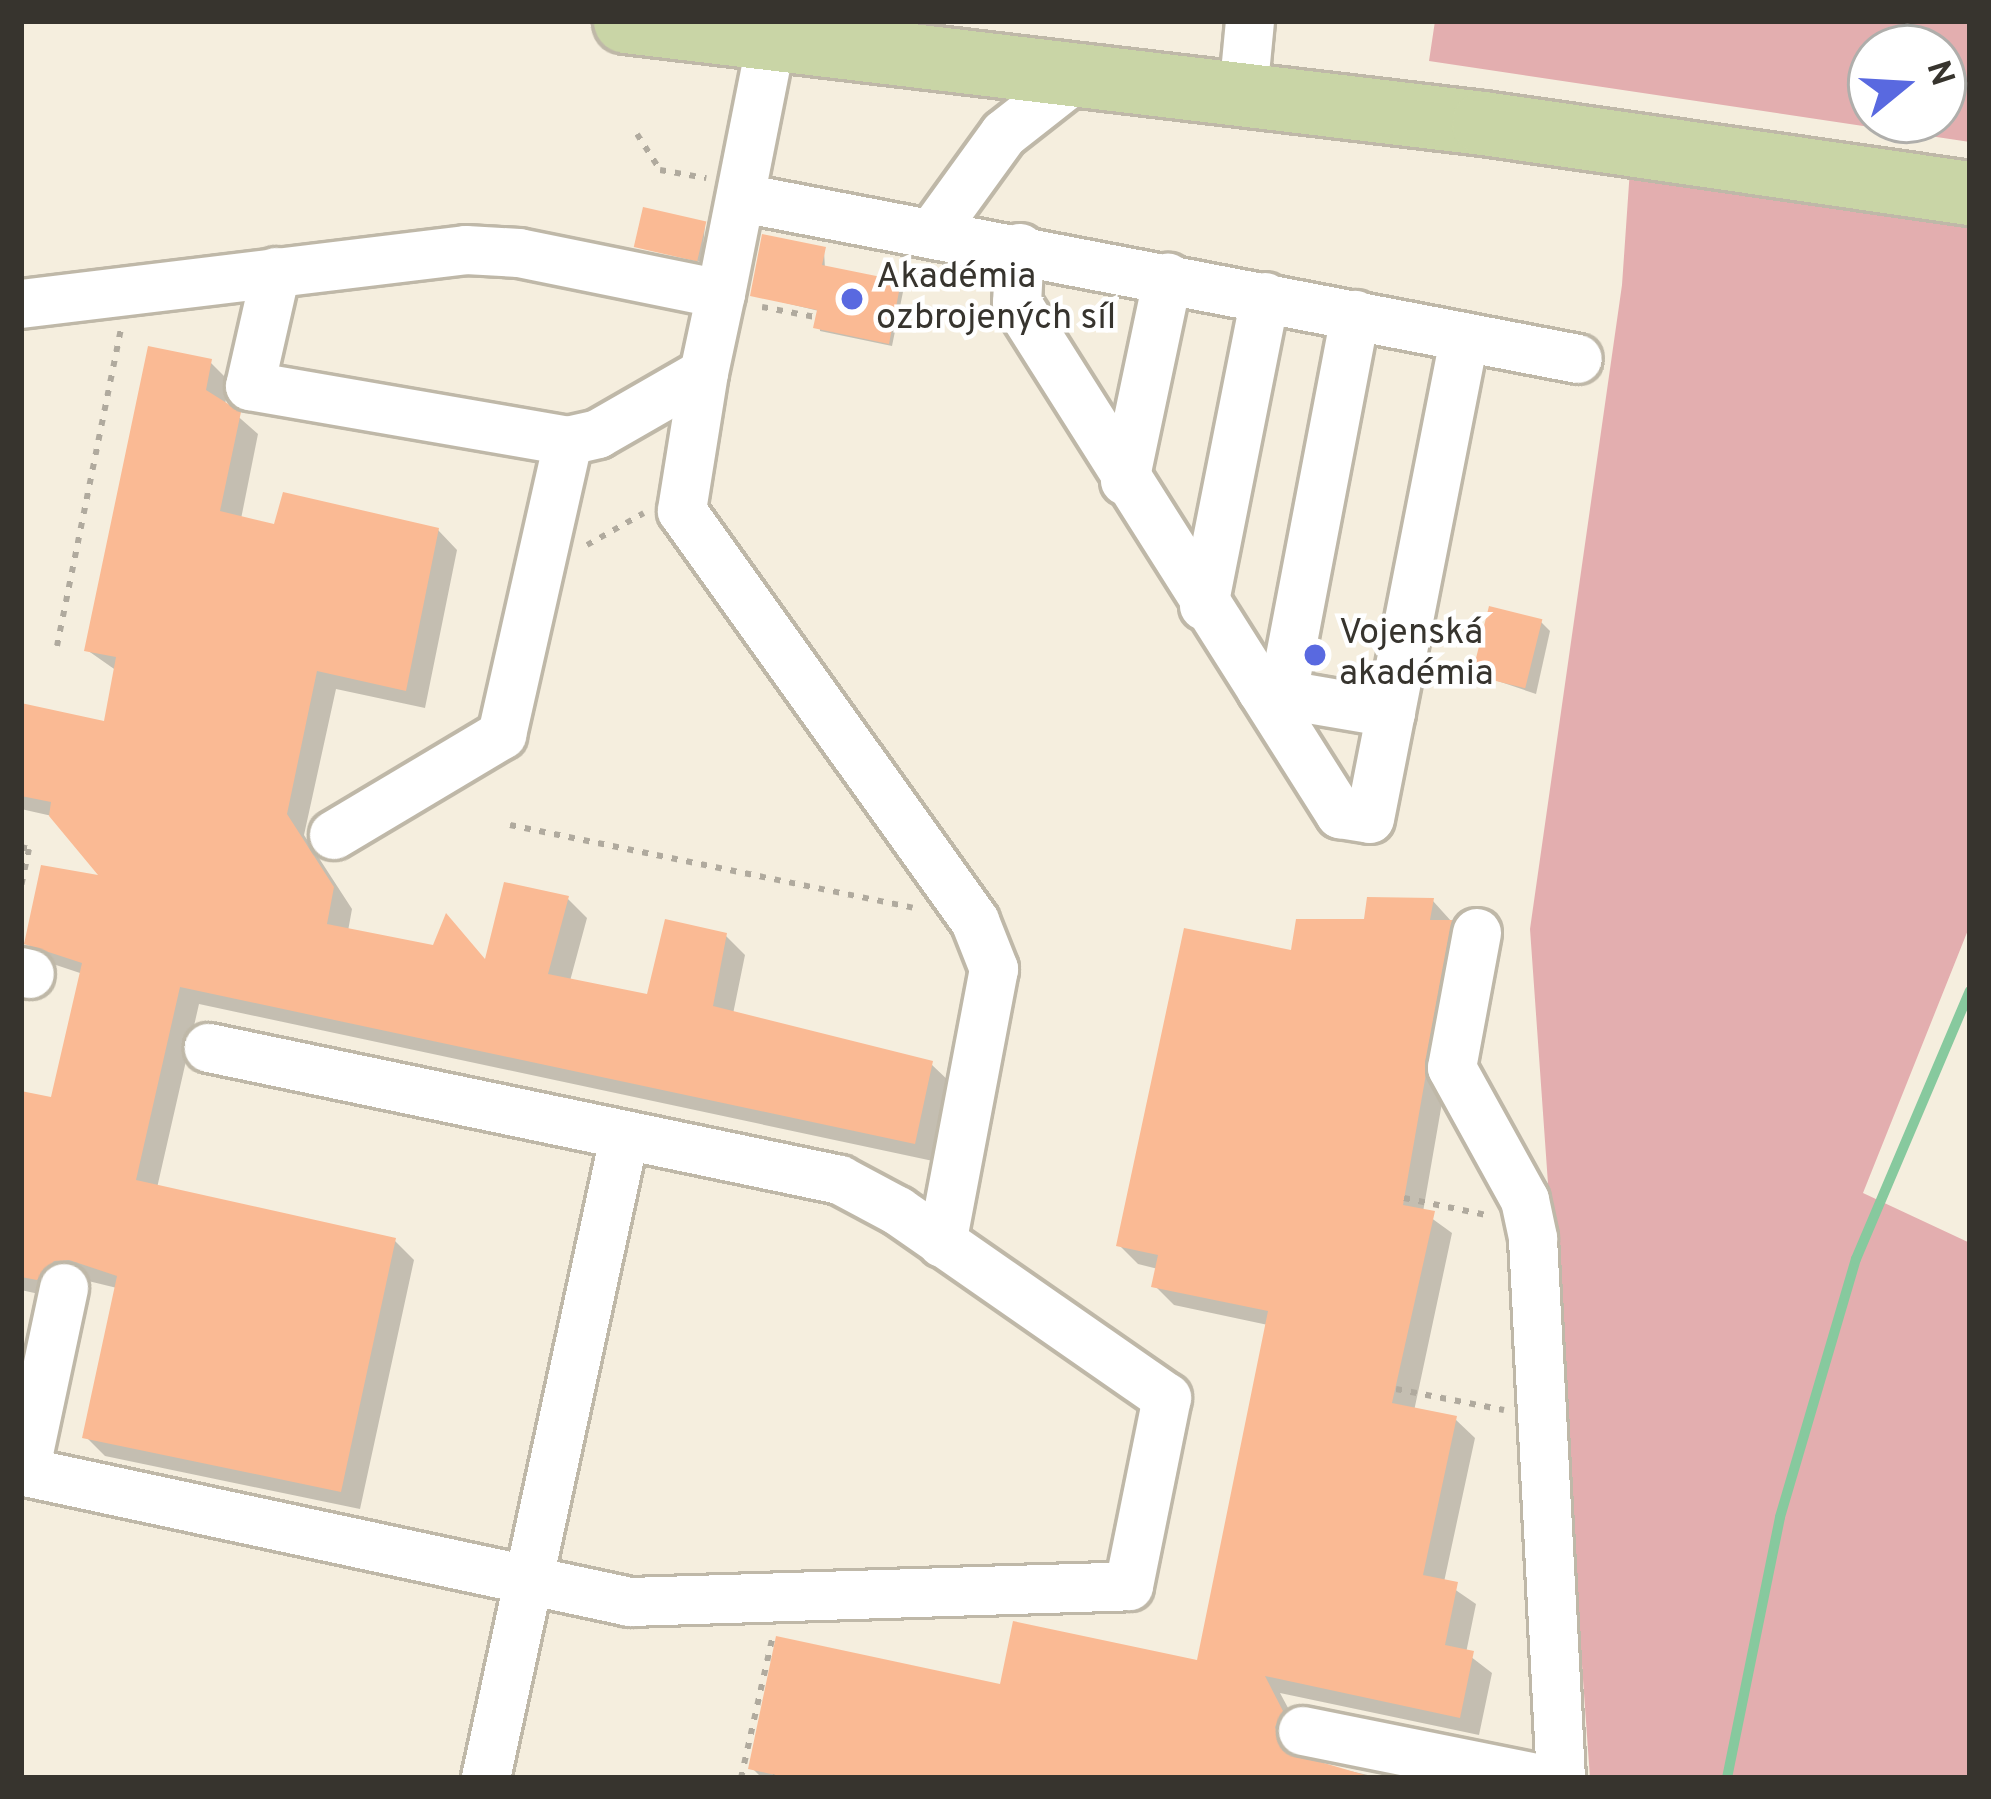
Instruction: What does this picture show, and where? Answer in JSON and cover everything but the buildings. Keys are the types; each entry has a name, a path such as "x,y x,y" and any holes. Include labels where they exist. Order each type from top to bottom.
{"main road":[{"path":"625,21 1243,94 1970,194"}],"street":[{"path":"1243,94 1250,21"},
{"path":"771,41 680,492 689,526 975,921 994,969 942,1243"},
{"path":"933,232 1004,134 1078,76"},
{"path":"744,191 1578,359"},
{"path":"1020,248 1017,303 1204,606 1273,693 1340,814 1370,819 1466,337"},
{"path":"21,304 491,250 721,294"},
{"path":"276,272 250,386 568,441 598,434 704,373"},
{"path":"1125,481 1168,277"},
{"path":"1204,606 1265,297"},
{"path":"1273,693 1355,315"},
{"path":"334,835 502,735 568,441"},
{"path":"1273,693 1391,712"},
{"path":"1477,933 1452,1068 1526,1200 1530,1225 1561,1778"},
{"path":"64,1288 23,1472 630,1602 1129,1586 1167,1398 942,1243 840,1180 209,1048"},
{"path":"485,1778 624,1138"},
{"path":"1303,1731 1536,1778"}],"path":[{"path":"638,134 661,170 744,191"},
{"path":"57,646 129,291"},
{"path":"542,570 680,492"},
{"path":"509,825 975,921"},
{"path":"21,847 29,849 21,888"},
{"path":"1404,1198 1530,1225"},
{"path":"1396,1388 1543,1418"},
{"path":"742,1778 781,1597"}],"shaded area":[{"path":"1435,21 1970,21 1970,142 1967,24 1847,24 1847,124 1429,61"},
{"path":"1630,169 1970,220 1970,925 1863,1193 1970,1243 1970,1778 1590,1778 1530,929 1622,285"}],"waterway":[{"path":"1727,1778 1780,1517 1856,1259 1970,991"}],"place":[{"name":"Akadémia ozbrojených síl","path":"852,299"},
{"name":"Vojenská akadémia","path":"1315,655"}]}
